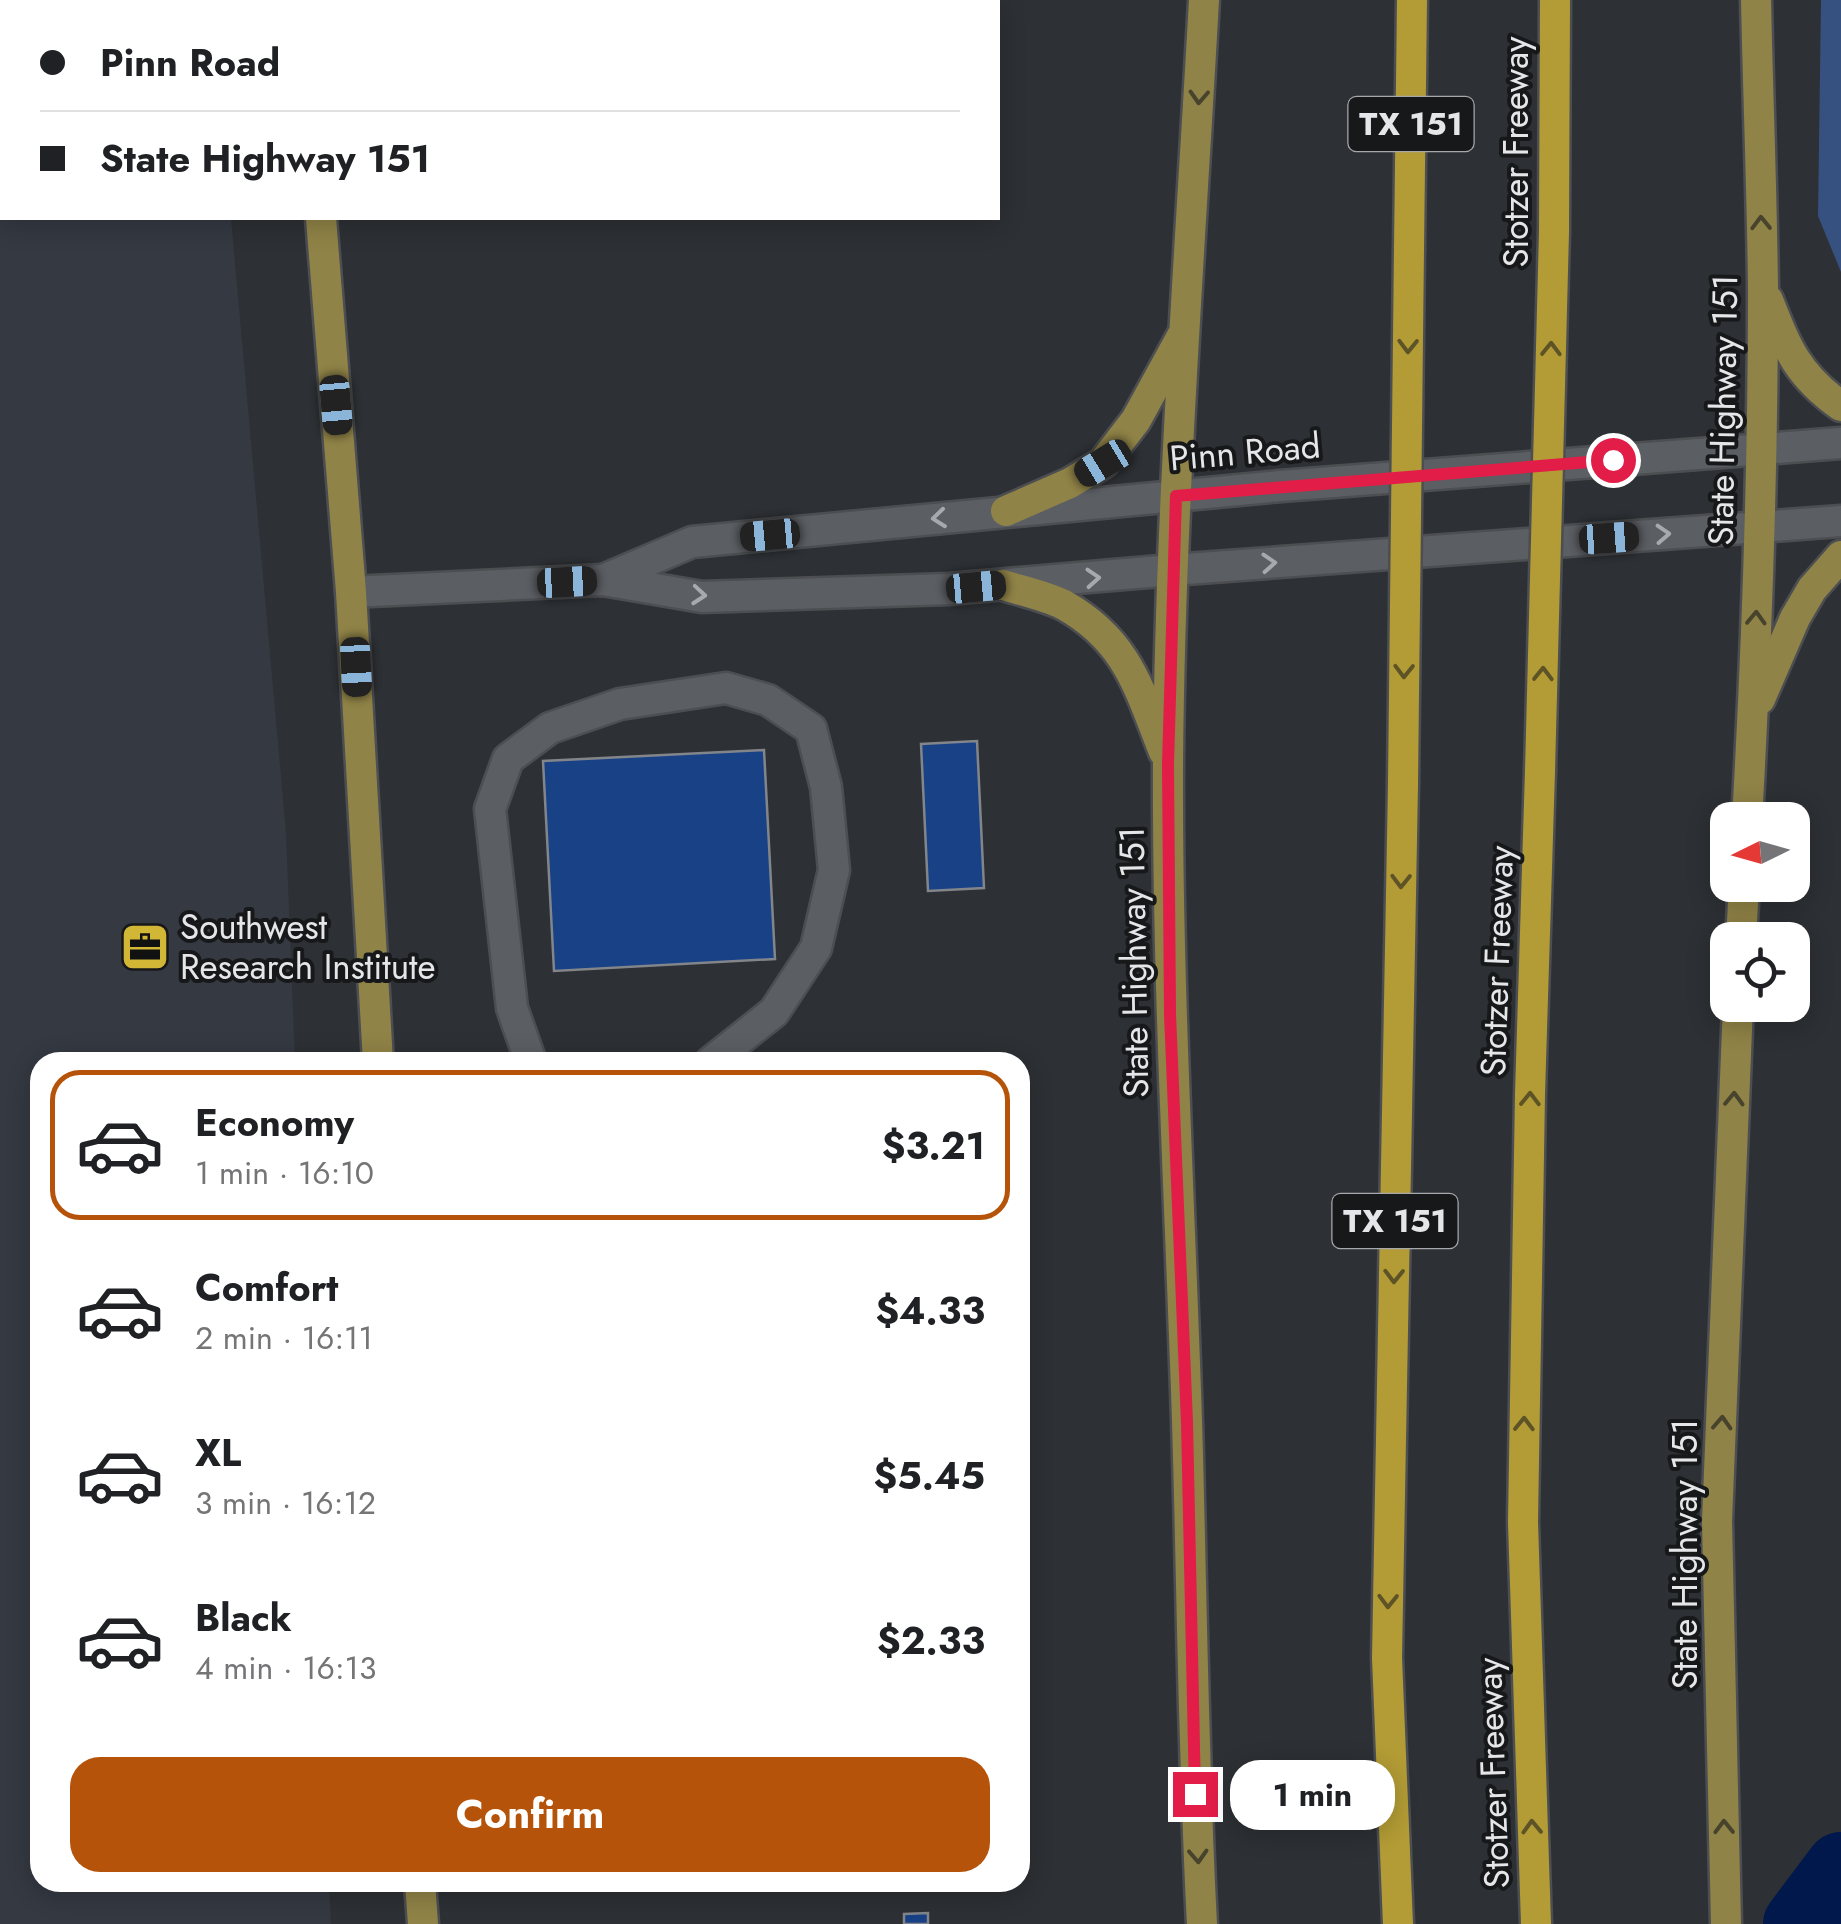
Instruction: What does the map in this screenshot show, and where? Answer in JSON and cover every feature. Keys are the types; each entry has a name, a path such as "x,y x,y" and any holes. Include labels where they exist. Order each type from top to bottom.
{"highway":[{"name":"TX 151","path":"1398,1924 1387,1658 1412,0"},
{"name":"Stotzer Freeway","path":"1536,1924 1523,1522 1530,1094 1554,232 1555,0"}],"main road":[{"name":"State Highway 151","path":"1202,1924 1170,1014 1168,764 1172,570 1204,0"},
{"name":"State Highway 151","path":"1749,802 1763,287 1756,0"},
{"path":"322,220 351,592 377,1052"},
{"path":"1763,287 1786,346 1801,371 1841,406"},
{"path":"1006,512 1103,463 1136,420 1186,329"},
{"path":"1753,715 1795,618 1812,588 1841,556"},
{"path":"1003,585 1062,604 1107,638 1131,669 1168,764"},
{"name":"State Highway 151","path":"1726,1924 1717,1521 1737,1022"},
{"path":"421,1892 423,1924"}],"street":[{"name":"Pinn Road","path":"603,580 692,542 1176,496 1841,443"},
{"name":"Pinn Road","path":"351,592 603,580 702,597 949,590 1841,522"},
{"path":"527,1052 512,1008 490,809 508,759 550,728 620,704 726,688 768,700 811,729 826,787 834,870 816,948 774,1012 724,1052"}],"shaded area":[{"path":"1821,0 1841,0 1841,272 1818,216"},
{"name":"Southwest Research Institute","path":"0,220 231,220 286,832 295,1052 30,1052 30,1892 329,1892 331,1924 0,1924"}],"building":[{"path":"977,741 984,888 928,891 921,744"},
{"path":"764,750 775,959 554,971 543,761"},
{"path":"928,1913 928,1924 904,1924 904,1914"}],"waterway":[{"path":"1799,1924 1841,1868"}],"place":[{"name":"Southwest Research Institute","path":"145,947"}],"route":[{"path":"1195,1794 1187,1422 1170,1014 1168,764 1176,496 1613,460"}]}
